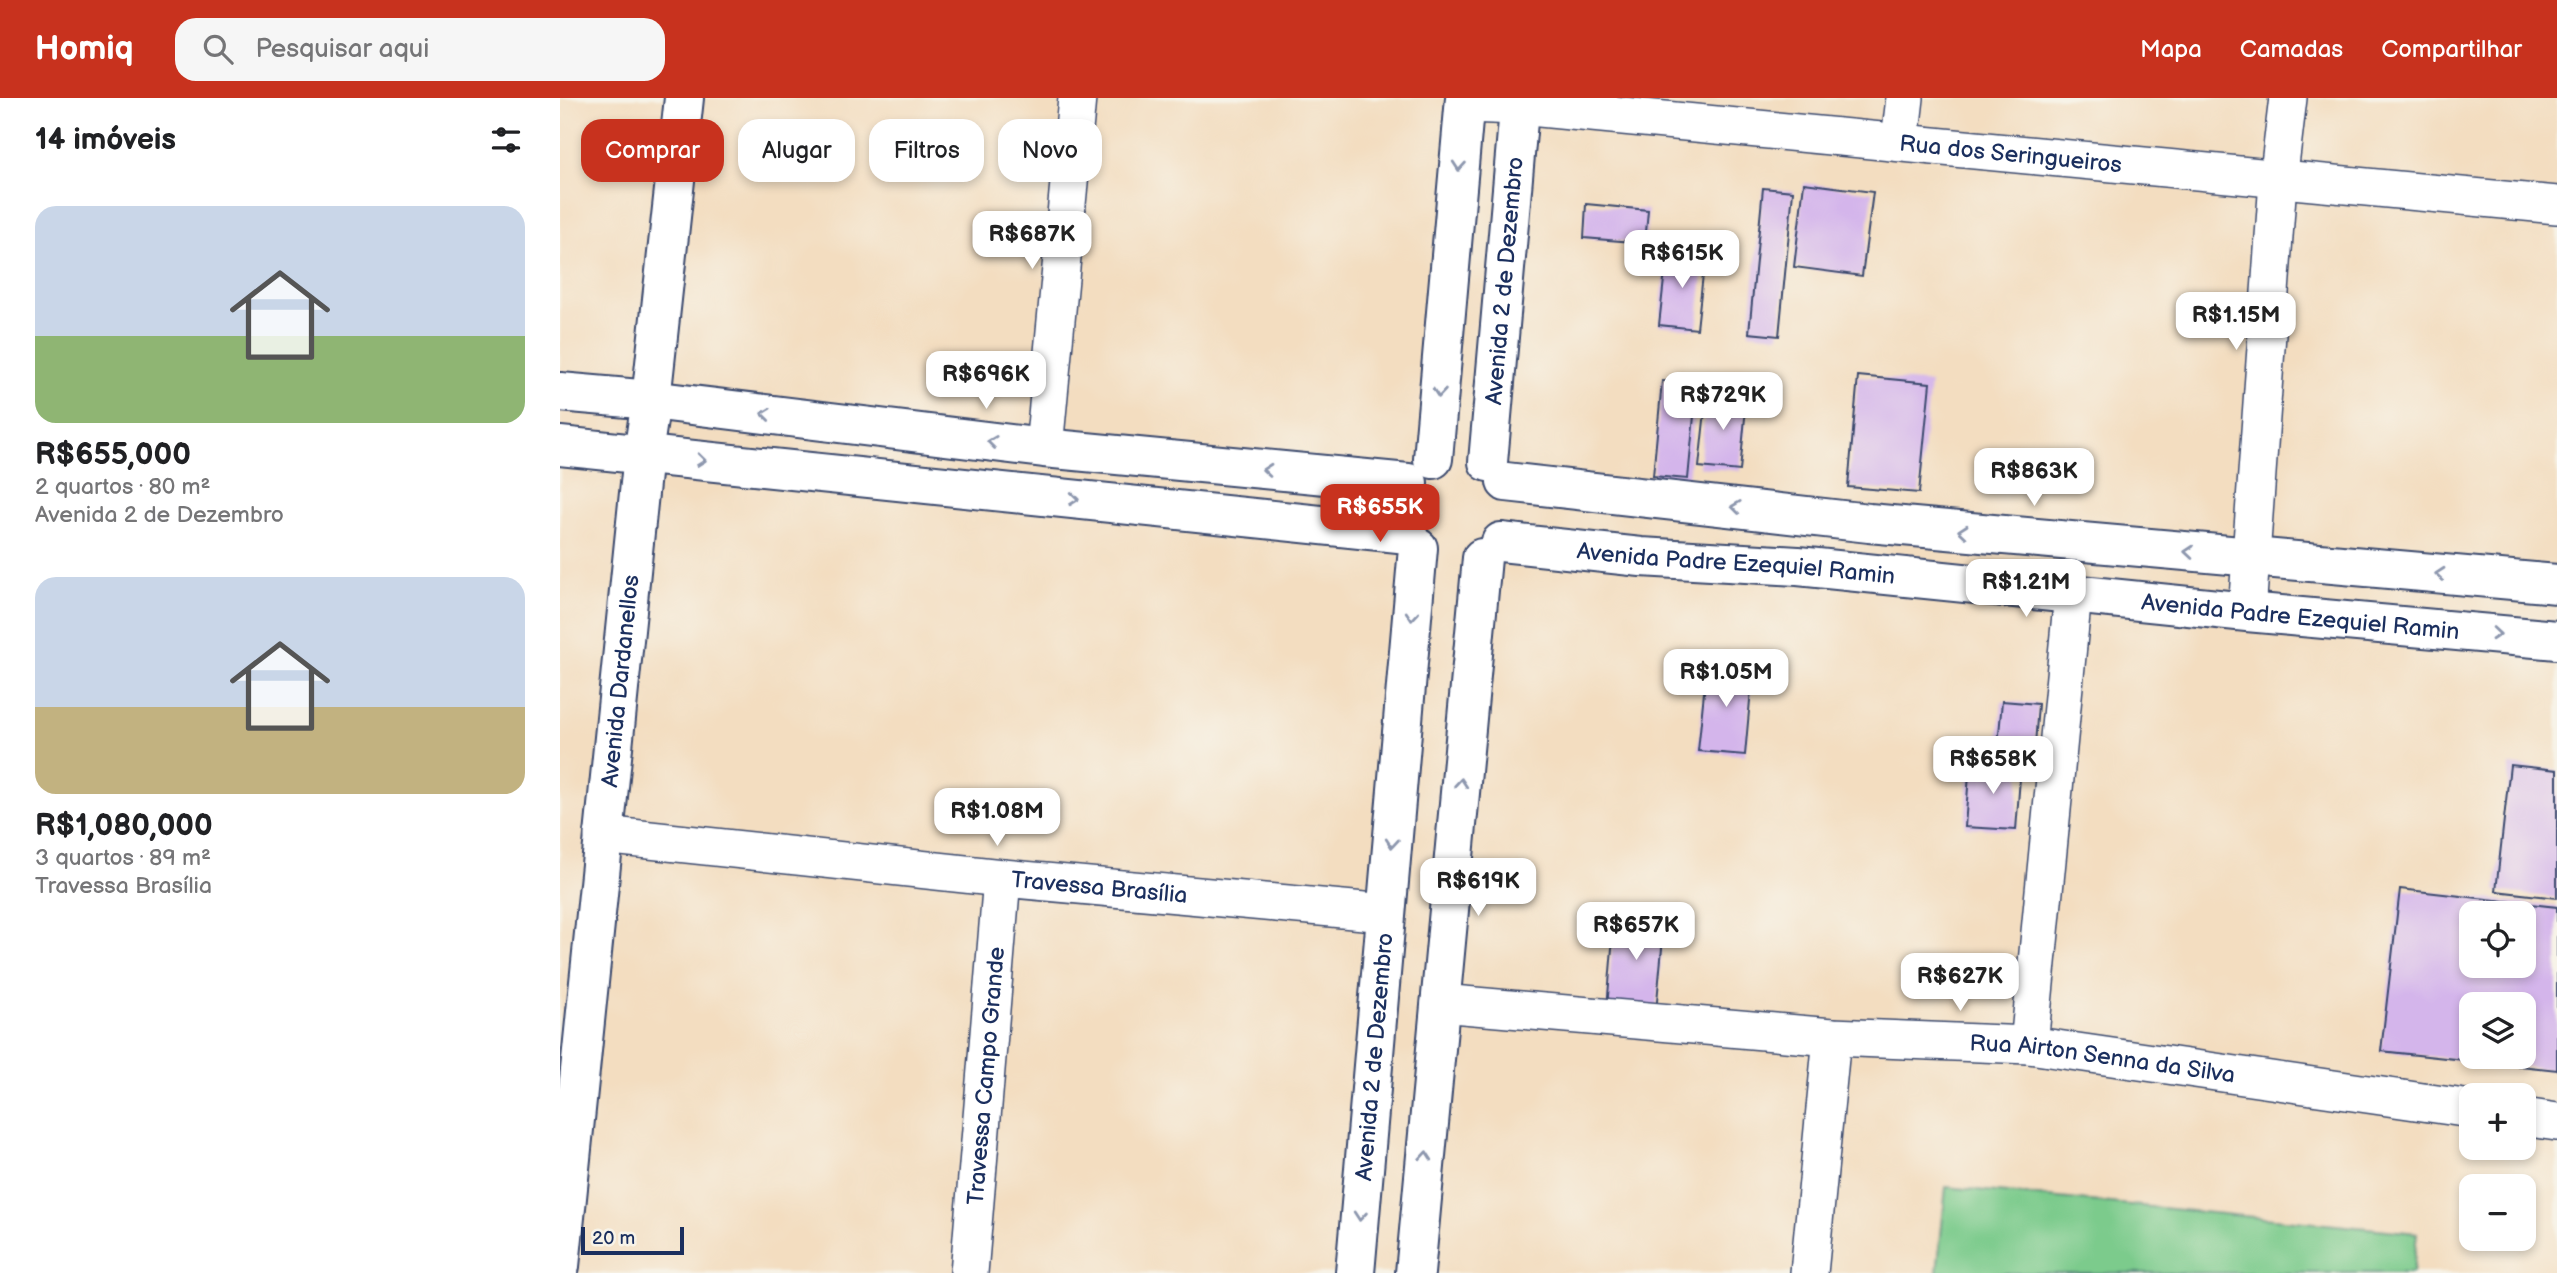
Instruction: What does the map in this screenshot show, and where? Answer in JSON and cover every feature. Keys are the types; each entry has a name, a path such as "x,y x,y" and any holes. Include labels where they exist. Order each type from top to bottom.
{"street":[{"name":"Avenida Dardanellos","path":"560,1266 643,454 684,98"},
{"path":"1045,449 1077,98"},
{"path":"1900,141 1905,98"},
{"path":"2247,612 2278,181 2288,98"},
{"path":"1413,541 1402,517 1420,471 1465,101"},
{"name":"Rua dos Seringueiros","path":"1465,101 1520,102 2278,181 2557,205"},
{"name":"Avenida 2 de Dezembro","path":"1497,472 1520,102"},
{"path":"560,392 651,400 1045,449 1420,471 1470,454 1497,472 1870,523 2557,584"},
{"path":"560,446 1413,541 1449,563 1491,550 1509,529 1497,472"},
{"name":"Avenida 2 de Dezembro","path":"1355,1273 1386,913 1413,541"},
{"path":"1415,1273 1440,1003 1491,550"},
{"name":"Avenida Padre Ezequiel Ramin","path":"1491,550 1798,566 2247,612 2557,640"},
{"path":"2029,1045 2073,594"},
{"name":"Travessa Brasília","path":"603,835 1002,878 1386,913"},
{"name":"Travessa Campo Grande","path":"969,1273 1002,878"},
{"name":"Rua Airton Senna da Silva","path":"1440,1003 1832,1037 2029,1045 2459,1107"},
{"path":"1809,1273 1832,1037"},
{"path":"2536,1119 2557,1122"}],"green space":[{"path":"1946,1187 2417,1233 2413,1273 1937,1273"}],"building":[{"path":"1804,183 1873,192 1862,276 1794,267"},
{"path":"1763,188 1793,191 1779,336 1749,333"},
{"path":"1586,204 1648,210 1645,243 1584,238"},
{"path":"1667,252 1705,256 1697,329 1659,325"},
{"path":"1858,376 1930,383 1919,493 1848,487"},
{"path":"1662,381 1697,384 1688,479 1653,476"},
{"path":"1707,392 1747,396 1740,471 1699,467"},
{"path":"1707,663 1753,667 1745,755 1698,751"},
{"path":"2002,701 2038,704 2034,759 1997,756"},
{"path":"1970,761 2021,765 2016,830 1965,827"},
{"path":"2510,765 2557,770 2557,898 2496,891"},
{"path":"2400,889 2505,901 2459,901 2459,978 2536,978 2536,905 2557,907 2557,1070 2536,1068 2536,992 2459,992 2459,1059 2381,1051"},
{"path":"1615,912 1665,916 1656,1012 1607,1008"}]}
